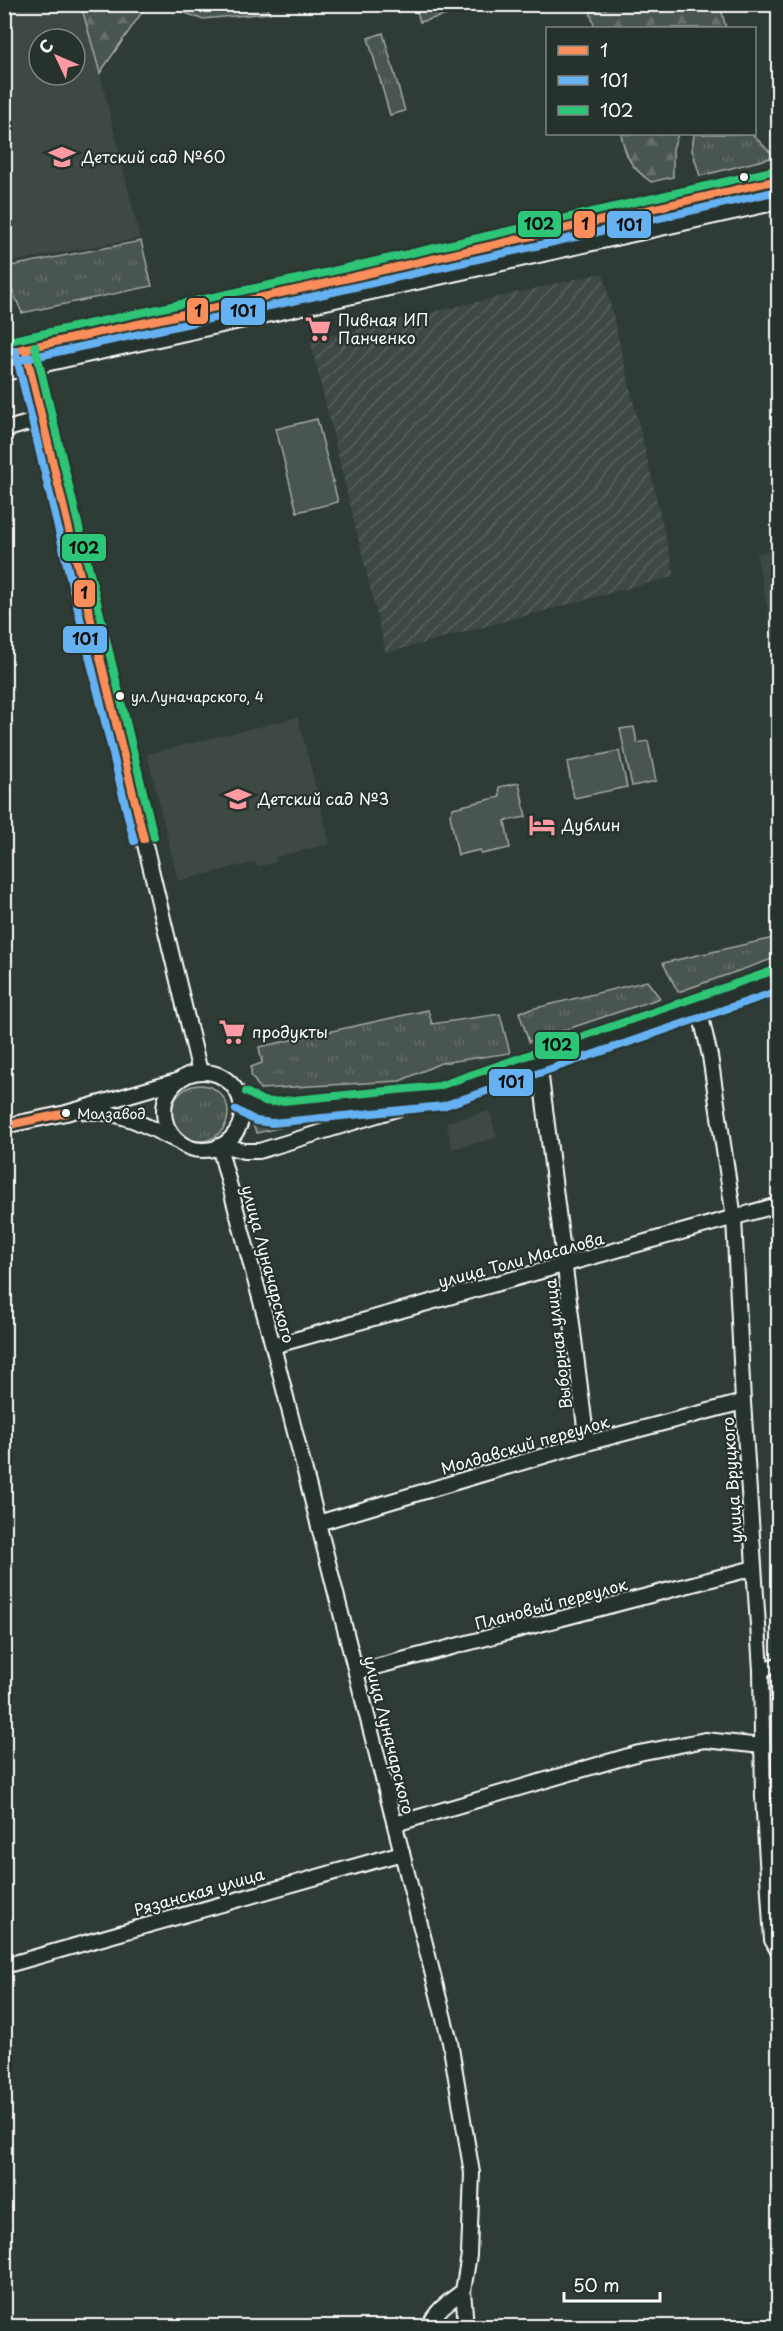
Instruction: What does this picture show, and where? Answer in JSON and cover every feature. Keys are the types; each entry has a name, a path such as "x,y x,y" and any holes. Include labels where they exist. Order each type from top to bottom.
{"highway":[{"path":"4,370 27,356 318,285 778,180"},
{"path":"4,353 27,356 778,199"}],"street":[{"path":"27,356 200,1072"},
{"path":"4,430 42,419"},
{"path":"220,1145 244,1151 259,1151 441,1096 778,980"},
{"name":"улица Вруцкого","path":"699,1008 710,1056 734,1218 743,1402 761,1670 763,1797 772,1940 778,1951"},
{"name":"Выборная улица","path":"540,1062 587,1443"},
{"path":"4,1126 66,1113 177,1081 187,1075 200,1072 220,1076 229,1082 241,1101 242,1114 239,1126 232,1137 210,1149 198,1150 122,1116 97,1111 66,1113"},
{"path":"177,1081 170,1090 164,1111 165,1122 170,1133 178,1141"},
{"path":"241,1101 260,1111 272,1113 441,1096"},
{"name":"улица Луначарского","path":"220,1145 450,2042 472,2173 469,2255 463,2291 466,2326"},
{"name":"улица Толи Масалова","path":"273,1346 778,1205"},
{"name":"Молдавский переулок","path":"318,1523 587,1443 743,1402"},
{"name":"Плановый переулок","path":"356,1672 754,1568"},
{"path":"761,1670 778,1665"},
{"path":"395,1824 639,1753 705,1740 762,1746"},
{"name":"Рязанская улица","path":"4,1966 402,1853"},
{"path":"430,2326 444,2306 463,2291"}],"shaded area":[{"name":"Детский сад №60","path":"5,5 81,5 100,73 140,238 5,263"},
{"path":"603,273 675,576 386,653 310,340"},
{"path":"778,549 778,660 756,554"},
{"name":"Детский сад №3","path":"298,717 330,844 276,857 276,862 257,867 255,862 178,881 147,754"},
{"path":"490,1111 497,1138 452,1149 446,1122"}],"green space":[{"path":"415,4 484,4 484,5 420,22"},
{"path":"625,4 720,5 726,27 595,27 590,12"},
{"path":"81,5 147,5 100,73"},
{"path":"165,5 267,5 269,13 201,19"},
{"path":"383,33 405,111 390,115 368,38"},
{"path":"621,135 678,135 673,149 673,177 651,182 634,167 625,150"},
{"path":"694,135 753,135 775,157 700,176 692,150"},
{"path":"141,241 152,286 22,313 5,273 5,267"},
{"path":"317,419 338,502 297,512 276,429"},
{"path":"634,727 637,743 648,741 656,781 632,786 620,729"},
{"path":"619,751 627,787 574,798 567,762"},
{"path":"519,783 526,817 505,821 510,848 481,854 480,850 458,855 450,815 453,808 500,797 499,787"},
{"path":"778,937 778,957 678,992 663,963"},
{"path":"647,981 660,998 529,1042 519,1012"},
{"path":"428,1010 432,1024 500,1014 510,1053 441,1063 400,1081 260,1089 251,1075 251,1067 262,1063 259,1047"},
{"path":"200,1085 211,1087 220,1093 226,1102 228,1113 226,1124 220,1133 211,1139 200,1141 189,1139 180,1133 174,1124 172,1113 174,1102 180,1093 189,1087"},
{"path":"377,1106 257,1133 253,1126 256,1121"}],"transit line":[{"name":"102","path":"4,342 307,277 776,170"},
{"name":"1","path":"4,353 309,287 778,180"},
{"name":"101","path":"6,363 311,297 778,191"},
{"name":"102","path":"35,346 154,837"},
{"name":"1","path":"25,348 144,839"},
{"name":"101","path":"15,350 134,841"},
{"name":"102","path":"246,1092 263,1101 272,1102 439,1086 775,970"},
{"name":"101","path":"236,1110 256,1121 272,1123 443,1106 778,991"},
{"name":"1","path":"4,1126 66,1113"}],"place":[{"name":"Детский сад №60","path":"62,157"},
{"name":"Пивная ИП Панченко","path":"318,329"},
{"name":"ул.Луначарского, 4","path":"120,696"},
{"name":"Детский сад №3","path":"238,799"},
{"name":"Дублин","path":"542,825"},
{"name":"продукты","path":"232,1032"},
{"name":"Молзавод","path":"66,1113"}]}
